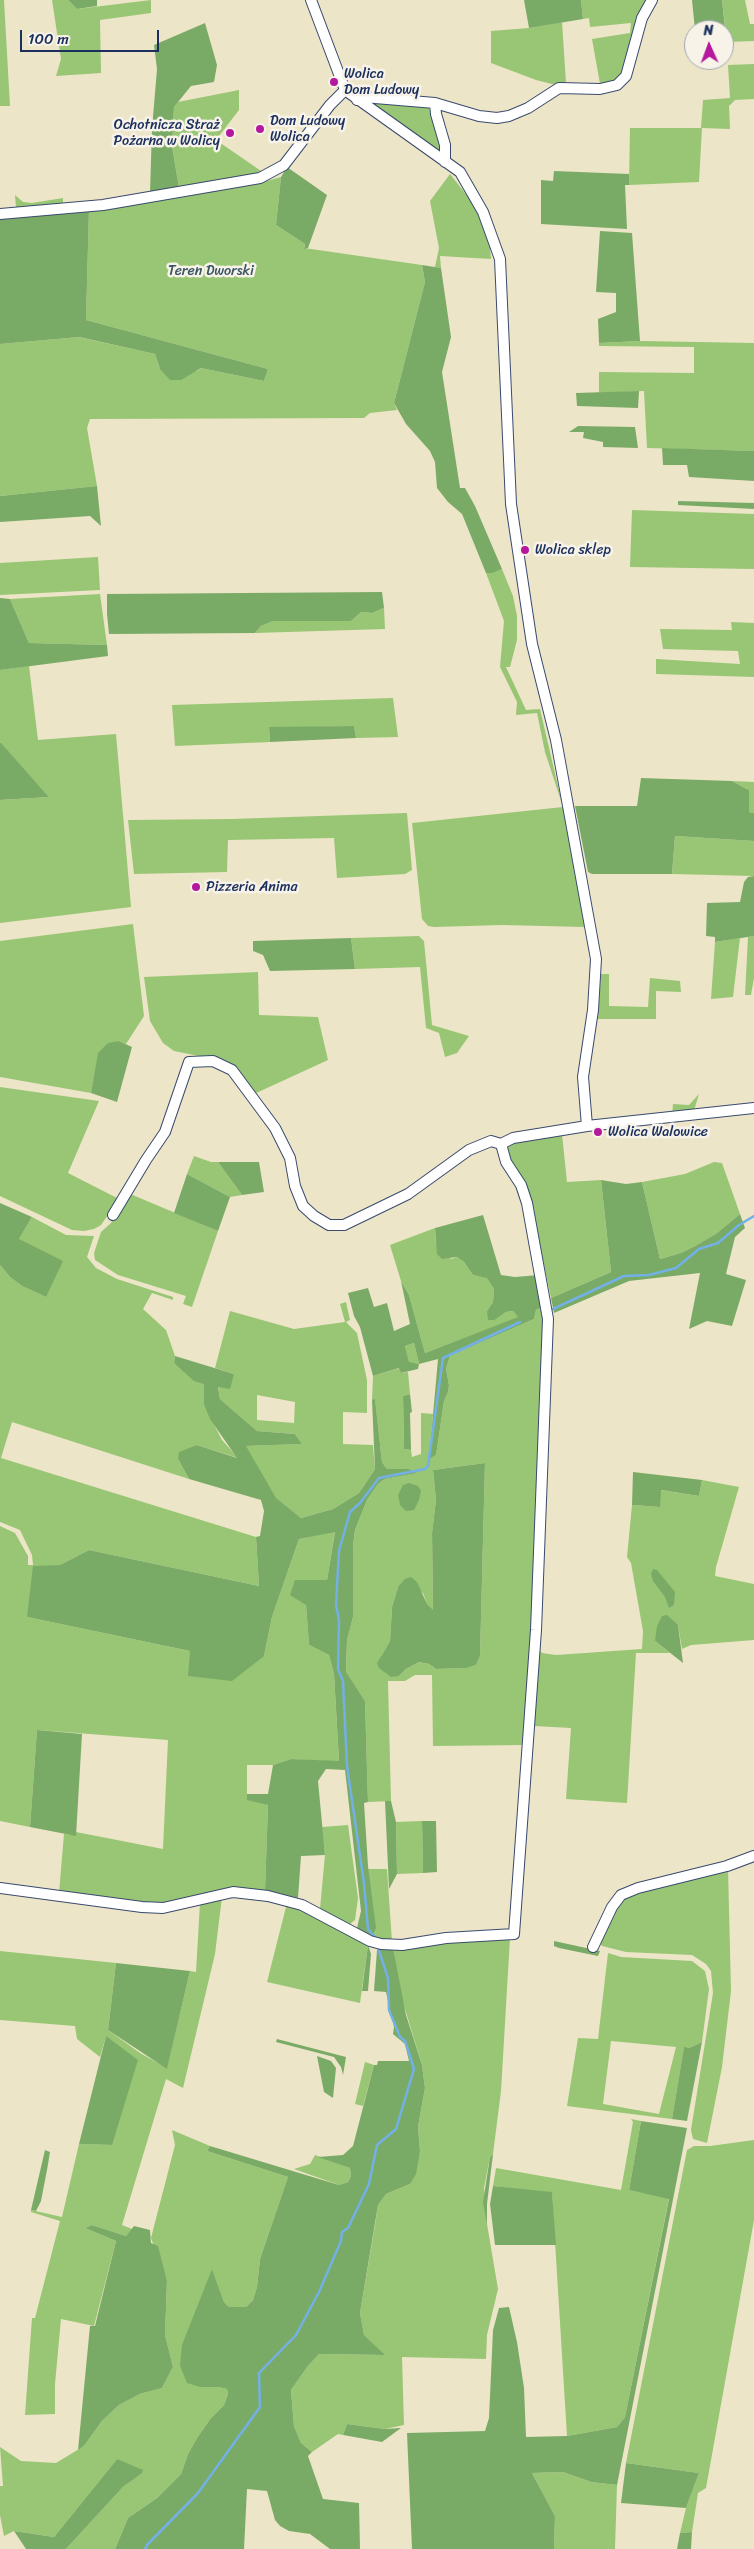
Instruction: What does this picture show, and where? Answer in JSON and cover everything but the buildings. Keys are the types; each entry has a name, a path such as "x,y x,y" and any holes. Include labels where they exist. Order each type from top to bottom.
{"street":[{"path":"311,0 345,90 460,172 483,212 500,259 512,504 532,644 556,740 596,960 593,1010 583,1077 587,1126"},
{"path":"357,100 363,97 435,103 480,116 497,118 509,116 528,108 558,88 600,89 617,85 626,76 642,18 652,0"},
{"path":"0,214 103,205 260,178 284,165 330,104 345,90"},
{"path":"435,103 436,114 445,144 445,162"},
{"path":"113,1215 165,1132 189,1062 214,1061 232,1070 275,1128 290,1158 295,1186 303,1206 314,1216 329,1225 344,1225 408,1194 470,1150 491,1141 501,1144 513,1138 587,1126 754,1108"},
{"path":"0,1888 142,1907 163,1908 233,1892 268,1896 302,1905 370,1941 381,1944 402,1945 446,1938 514,1934 536,1630 548,1319 528,1203 521,1185 506,1162 501,1144"},
{"path":"593,1947 612,1907 621,1895 638,1888 727,1866 754,1856"}],"green space":[{"path":"0,0 4,0 10,106 0,106"},
{"path":"52,0 68,0 77,9 151,0 151,13 100,20 101,73 56,76 61,59"},
{"path":"68,0 97,0 97,6 77,9"},
{"path":"524,0 581,0 583,19 529,28"},
{"path":"581,0 648,0 624,73 615,81 600,84 592,39 630,33 631,23 590,27 589,18 583,19"},
{"path":"692,0 722,0 724,20 694,20"},
{"path":"722,0 745,0 750,24 754,24 754,41 734,42 734,20 724,20"},
{"path":"562,22 566,83 560,86 536,80 491,63 491,31 529,28"},
{"path":"205,23 217,65 214,82 191,86 174,107 172,146 179,188 150,193 152,129 157,69 154,45"},
{"path":"754,64 754,99 735,100 729,106 730,129 702,128 699,182 629,185 630,128 701,128 703,100 730,98 728,70 734,70 734,65"},
{"path":"239,90 239,110 216,140 264,173 179,188 172,146 174,107 178,102"},
{"path":"363,98 428,106 440,137 440,152"},
{"path":"287,167 327,195 308,248 304,249 305,244 276,225 281,177"},
{"path":"554,171 629,174 629,185 625,185 627,229 541,224 541,180 553,181"},
{"path":"450,174 472,202 483,222 489,238 491,259 440,256 441,268 435,267 439,248 430,201"},
{"name":"Teren Dworski","path":"281,177 276,225 305,244 304,248 422,265 425,282 394,403 397,410 370,413 364,418 90,419 87,428 97,486 0,496 0,344 78,337 155,354 160,369 197,371 201,368 264,381 268,369 86,320 89,210 263,182"},
{"path":"15,195 23,202 32,203 63,198 63,204 16,208"},
{"path":"89,210 86,320 268,369 264,381 201,368 181,380 170,380 160,369 155,354 79,337 0,344 0,219"},
{"path":"600,231 632,233 640,341 599,343 598,319 616,312 616,293 596,292"},
{"path":"422,265 441,268 451,337 442,372 460,488 465,488 475,506 502,569 492,573 486,573 462,514 448,502 437,488 435,462 430,451 406,424 394,403 425,282"},
{"path":"640,341 754,343 754,451 647,448 644,391 599,393 599,372 694,373 694,347 599,346 599,343"},
{"path":"639,391 638,408 577,406 576,393"},
{"path":"578,426 635,427 638,448 603,447 603,442 583,438 584,432 569,432"},
{"path":"662,448 754,451 754,481 689,477 687,465 663,465"},
{"path":"97,486 101,526 90,516 0,522 0,496"},
{"path":"678,501 754,503 754,509 678,505"},
{"path":"632,510 754,514 754,569 630,567"},
{"path":"98,557 100,590 0,595 0,563"},
{"path":"502,569 513,596 517,616 517,640 510,667 506,667 526,710 540,709 562,805 545,752 537,713 516,715 517,702 500,667 504,621 486,573"},
{"path":"382,592 384,608 372,613 361,612 351,621 273,621 261,626 255,633 109,634 107,594"},
{"path":"100,594 107,645 29,643 10,599"},
{"path":"0,598 10,599 29,643 107,645 108,656 0,670"},
{"path":"384,608 385,629 255,633 261,626 273,621 351,621 361,612 372,613"},
{"path":"731,622 754,623 754,677 656,674 656,659 740,664 738,651 663,649 660,629 732,630"},
{"path":"29,666 38,740 116,734 131,907 0,923 0,800 49,797 0,743 0,670"},
{"path":"393,698 398,737 356,738 354,726 269,728 270,742 175,746 172,705"},
{"path":"354,726 356,738 270,742 269,727"},
{"path":"1,743 49,797 0,800"},
{"path":"641,778 732,781 749,790 749,812 754,813 754,841 675,836 672,874 592,874 588,872 575,806 637,806"},
{"path":"732,781 754,782 754,813 749,812 749,790"},
{"path":"563,807 585,927 502,925 434,927 428,926 422,919 412,823"},
{"path":"407,813 412,870 405,874 337,878 334,838 228,840 227,872 134,874 128,820 232,819"},
{"path":"675,836 754,841 754,876 672,874"},
{"path":"754,876 754,936 715,942 715,937 706,936 707,903 740,902 744,882 748,877"},
{"path":"133,924 144,1016 126,1044 119,1041 99,1053 91,1093 0,1077 0,941"},
{"path":"419,936 424,941 432,1025 469,1036 457,1053 445,1057 439,1033 426,1028 420,967 355,969 351,938"},
{"path":"754,936 754,978 751,995 745,995 748,937"},
{"path":"351,938 355,969 270,971 263,955 253,951 253,941"},
{"path":"740,938 733,997 711,999 715,942"},
{"path":"258,972 259,1015 318,1017 328,1060 254,1094 236,1071 204,1057 174,1051 163,1043 150,1021 144,977"},
{"path":"601,974 609,974 609,1006 648,1007 650,978 680,981 681,992 656,991 656,1019 598,1019"},
{"path":"119,1041 132,1047 117,1102 91,1093 98,1053 108,1043"},
{"path":"0,1087 99,1101 68,1173 119,1199 101,1225 84,1231 72,1230 0,1196"},
{"path":"699,1094 693,1114 672,1116 673,1104 689,1105"},
{"path":"562,1134 567,1182 601,1180 611,1272 551,1298 529,1193 510,1162 507,1148 516,1141"},
{"path":"194,1156 211,1162 218,1162 242,1195 230,1197 187,1174"},
{"path":"218,1162 259,1162 264,1192 242,1195"},
{"path":"714,1162 722,1163 740,1214 717,1233 697,1245 681,1253 660,1259 642,1182 685,1174"},
{"path":"187,1174 230,1197 218,1231 174,1213"},
{"path":"601,1180 626,1184 642,1182 660,1259 681,1253 697,1245 717,1233 740,1214 745,1228 735,1237 726,1274 746,1280 732,1326 707,1321 689,1329 700,1273 629,1281 554,1313 551,1298 611,1272"},
{"path":"128,1193 218,1231 192,1307 183,1304 186,1296 118,1275 95,1260 94,1253 101,1232 111,1223"},
{"path":"0,1203 32,1217 19,1239 63,1261 46,1297 22,1286 10,1277 0,1265"},
{"path":"483,1215 501,1275 515,1277 539,1275 543,1307 536,1310 534,1319 450,1356 446,1369 449,1385 444,1401 436,1455 429,1459 438,1359 419,1364 418,1369 401,1373 399,1368 373,1376 360,1327 354,1316 348,1293 368,1288 374,1307 387,1303 394,1331 410,1324 401,1281 409,1295 425,1353 518,1317 513,1311 506,1312 495,1320 488,1320 487,1311 493,1302 494,1289 487,1278 473,1275 464,1262 457,1257 442,1259 437,1254 435,1228","holes":["414,1343 419,1364 409,1362 405,1346"]},
{"path":"32,1217 66,1235 94,1236 87,1257 96,1268 117,1279 173,1297 173,1300 152,1293 143,1309 166,1330 175,1356 174,1363 204,1383 204,1405 222,1440 238,1458 197,1445 178,1459 189,1479 12,1422 1,1458 256,1537 259,1586 89,1550 60,1565 27,1617 190,1651 264,1656 272,1617 299,1539 335,1531 327,1580 295,1580 306,1605 309,1645 329,1655 334,1674 339,1762 291,1759 273,1765 247,1765 247,1797 268,1805 265,1890 236,1889 161,1905 59,1893 64,1834 75,1835 76,1832 163,1849 168,1740 37,1730 30,1827 0,1821 0,1526 15,1533 28,1556 28,1565 33,1565 32,1555 20,1530 0,1522 0,1265 10,1277 22,1286 46,1297 19,1239"},
{"path":"435,1228 436,1243 451,1259 457,1257 464,1262 473,1275 487,1277 494,1289 493,1302 487,1311 495,1320 506,1312 513,1311 519,1317 425,1353 409,1295 401,1281 390,1245"},
{"path":"346,1302 350,1320 346,1322 357,1333 367,1380 367,1413 343,1412 343,1444 373,1445 375,1469 359,1493 333,1509 301,1518 276,1499 245,1446 302,1444 295,1434 257,1431 220,1399 218,1386 234,1374 215,1368 230,1311 294,1329 345,1322 340,1304","holes":["257,1395 295,1402 294,1423 257,1420"]},
{"path":"543,1307 531,1666 525,1745 433,1746 432,1675 415,1675 405,1681 388,1681 391,1801 368,1802 365,1701 346,1673 347,1640 353,1617 353,1545 355,1530 367,1500 378,1484 385,1479 416,1473 409,1469 387,1469 382,1462 375,1400 372,1400 373,1376 400,1368 401,1373 408,1372 410,1394 403,1396 404,1449 411,1450 412,1457 421,1454 421,1413 433,1414 429,1458 436,1455 444,1401 449,1385 446,1369 450,1356 534,1319 536,1310","holes":["485,1463 480,1656 476,1665 467,1668 436,1669 429,1664 419,1662 406,1669 399,1676 381,1656 390,1641 392,1607 398,1587 423,1593 427,1604 433,1611 432,1533 436,1500 433,1470"]},
{"path":"414,1343 419,1364 409,1363 405,1346"},
{"path":"175,1356 234,1374 230,1389 218,1387 220,1399 257,1431 295,1434 302,1444 246,1446 276,1498 301,1518 333,1509 359,1493 375,1469 372,1400 375,1399 382,1462 387,1469 409,1469 417,1473 385,1479 378,1484 367,1500 355,1530 353,1545 353,1617 347,1640 346,1672 365,1701 368,1802 364,1803 368,1866 376,1928 372,1937 357,1928 361,1911 345,1770 326,1769 318,1781 325,1855 301,1856 298,1898 265,1890 268,1805 247,1800 247,1794 268,1794 273,1765 291,1759 339,1761 334,1674 329,1655 309,1645 306,1605 290,1595 295,1580 327,1580 335,1532 299,1539 272,1617 264,1656 232,1681 188,1676 190,1651 27,1617 33,1566 60,1565 89,1550 259,1586 256,1537 260,1536 264,1511 261,1500 189,1479 178,1459 179,1452 197,1445 237,1458 210,1419 204,1405 204,1384 194,1381 174,1363"},
{"path":"410,1394 412,1412 410,1413 411,1450 404,1449 403,1396"},
{"path":"485,1463 480,1656 476,1665 467,1668 436,1669 429,1664 419,1662 406,1669 399,1676 391,1677 379,1668 377,1663 390,1641 392,1607 398,1587 405,1579 411,1577 417,1582 427,1604 433,1610 432,1533 436,1500 433,1470"},
{"path":"633,1472 702,1480 699,1496 661,1490 660,1507 632,1505"},
{"path":"702,1480 739,1487 715,1576 754,1584 754,1640 691,1645 682,1649 678,1625 655,1641 670,1653 636,1653 627,1803 566,1799 571,1728 534,1726 538,1649 542,1653 556,1655 642,1649 643,1631 631,1563 627,1557 632,1505 660,1507 660,1490 699,1496"},
{"path":"409,1483 418,1486 421,1491 414,1510 406,1511 400,1505 398,1495 403,1485"},
{"path":"653,1569 657,1570 675,1592 674,1605 669,1608 665,1597 653,1581 651,1574"},
{"path":"667,1615 678,1625 683,1663 655,1641 657,1626 662,1616"},
{"path":"37,1730 82,1734 76,1836 30,1827"},
{"path":"385,1801 391,1801 396,1822 397,1874 389,1889"},
{"path":"422,1821 423,1873 397,1874 396,1822"},
{"path":"422,1821 436,1821 437,1872 423,1873"},
{"path":"348,1825 358,1898 355,1920 350,1924 320,1909 325,1855 322,1827"},
{"path":"728,1868 731,1991 722,2067 707,2143 693,2139 691,2130 713,1993 711,1971 706,1964 692,1955 626,1952 602,1946 599,1942 613,1911 627,1894"},
{"path":"368,1869 387,1869 392,1942 372,1937"},
{"path":"222,1897 215,1954 183,2088 166,2079 122,2225 132,2229 126,2236 92,2225 85,2228 116,2241 94,2326 61,2319 55,2384 55,2414 25,2415 32,2318 35,2318 60,2221 31,2212 31,2210 62,2217 79,2144 112,2145 106,2036 100,2057 77,2039 75,2026 0,2020 0,1951 116,1963 108,2030 140,2053 167,2068 190,1971 196,1972 200,1903"},
{"path":"287,1903 304,1909 368,1945 360,2003 267,1982"},
{"path":"510,1938 501,2091 493,2154 490,2157 484,2188 487,2224 498,2289 487,2335 486,2359 402,2357 404,2425 385,2429 347,2424 343,2435 338,2434 312,2452 301,2443 294,2426 291,2390 319,2354 384,2355 364,2335 360,2313 378,2205 386,2194 410,2184 420,2151 418,2127 425,2088 422,2065 398,1986 393,1948 441,1941"},
{"path":"554,1941 600,1951 598,1956 559,1948 554,1946"},
{"path":"368,1945 371,1954 368,1991 362,1991"},
{"path":"380,1948 393,1948 406,2015 422,2065 425,2088 418,2127 420,2151 416,2174 410,2184 386,2194 378,2205 360,2313 364,2335 385,2355 319,2354 291,2390 294,2426 301,2443 312,2452 308,2456 323,2499 359,2503 360,2549 330,2549 310,2534 289,2531 280,2526 275,2520 267,2491 247,2489 244,2549 115,2549 128,2518 157,2498 181,2474 188,2454 197,2438 211,2418 224,2405 228,2394 227,2389 200,2387 187,2383 180,2366 182,2345 212,2269 224,2302 229,2307 246,2307 253,2300 257,2287 260,2259 288,2177 207,2151 210,2146 339,2185 348,2182 351,2176 350,2168 318,2157 343,2155 353,2146 374,2065 377,2065 378,2061 409,2061 405,2044 393,2034 394,2027 386,1992 374,1991 377,1950"},
{"path":"608,1953 621,1957 692,1961 705,1971 709,1989 702,2042 689,2048 684,2048 672,2119 567,2106 578,2038 598,2039","holes":["611,2041 676,2047 659,2114 603,2104"]},
{"path":"116,1963 190,1971 167,2069 108,2030"},
{"path":"106,2036 138,2060 112,2145 79,2144"},
{"path":"277,2039 346,2057 343,2075 341,2067 334,2057 276,2042"},
{"path":"702,2042 687,2121 672,2119 684,2047 689,2048"},
{"path":"317,2056 331,2061 336,2068 333,2098 324,2092"},
{"path":"365,2062 374,2065 363,2106 355,2104"},
{"path":"631,2119 641,2121 629,2190 669,2198 625,2417 617,2427 567,2436 552,2193 493,2186 496,2168 621,2190 633,2122"},
{"path":"641,2121 687,2128 617,2485 591,2482 563,2472 532,2473 555,2516 554,2549 412,2549 407,2433 485,2431 489,2418 493,2330 499,2308 509,2307 517,2342 524,2388 526,2437 567,2436 617,2427 625,2417 669,2199 629,2190"},
{"path":"172,2130 210,2146 207,2151 288,2177 260,2259 257,2287 253,2300 246,2307 229,2307 224,2302 212,2270 200,2387 227,2389 228,2394 224,2405 211,2418 197,2438 188,2454 181,2474 157,2498 128,2518 115,2549 66,2549 123,2487 141,2473 117,2459 54,2537 14,2531 4,2536 0,2515 0,2486 3,2486 0,2447 21,2461 56,2463 84,2446 102,2421 119,2405 140,2394 162,2388 173,2367 165,2335 167,2281 151,2238 175,2145"},
{"path":"754,2140 754,2220 706,2488 698,2493 692,2532 680,2533 686,2508 699,2473 626,2463 687,2150 694,2146 710,2146"},
{"path":"45,2150 50,2152 41,2201 36,2211 31,2210"},
{"path":"493,2154 487,2204 487,2225 483,2202 490,2157"},
{"path":"315,2155 350,2168 351,2176 348,2182 339,2185 294,2169 310,2164"},
{"path":"493,2186 552,2192 556,2245 495,2245 490,2204"},
{"path":"92,2225 126,2236 134,2226 150,2230 151,2243 158,2246 167,2281 165,2335 173,2367 162,2388 140,2394 119,2405 102,2421 84,2446 78,2450 90,2326 95,2326 116,2241 85,2228"},
{"path":"347,2424 385,2429 401,2428 382,2442 343,2435"},
{"path":"117,2459 143,2470 142,2473 123,2487 66,2549 26,2549 14,2531 54,2537"},
{"path":"626,2463 699,2473 686,2508 621,2503"},
{"path":"563,2472 591,2482 617,2485 615,2549 554,2549 555,2516 532,2473"},
{"path":"692,2532 691,2549 677,2549 680,2533"}],"waterway":[{"path":"553,1309 624,1276 649,1275 676,1268 699,1249 718,1243 739,1225 754,1216"},
{"path":"374,1936 368,1929 364,1883 347,1766 343,1681 338,1669 339,1620 336,1605 339,1551 350,1512 360,1503 379,1478 425,1469 428,1466 443,1358 520,1322"},
{"path":"145,2549 198,2493 260,2407 259,2373 296,2335 319,2292 341,2241 342,2232 348,2228 369,2184 377,2145 396,2129 414,2069 405,2041 400,2037 389,2010 388,1978 379,1951"}],"place":[{"name":"Wolica Dom Ludowy","path":"334,82"},
{"name":"Dom Ludowy Wolica","path":"260,129"},
{"name":"Ochotnicza Straż Pożarna w Wolicy","path":"230,133"},
{"name":"Wolica sklep","path":"525,550"},
{"name":"Pizzeria Anima","path":"196,887"},
{"name":"Wolica Walowice","path":"598,1132"}]}
